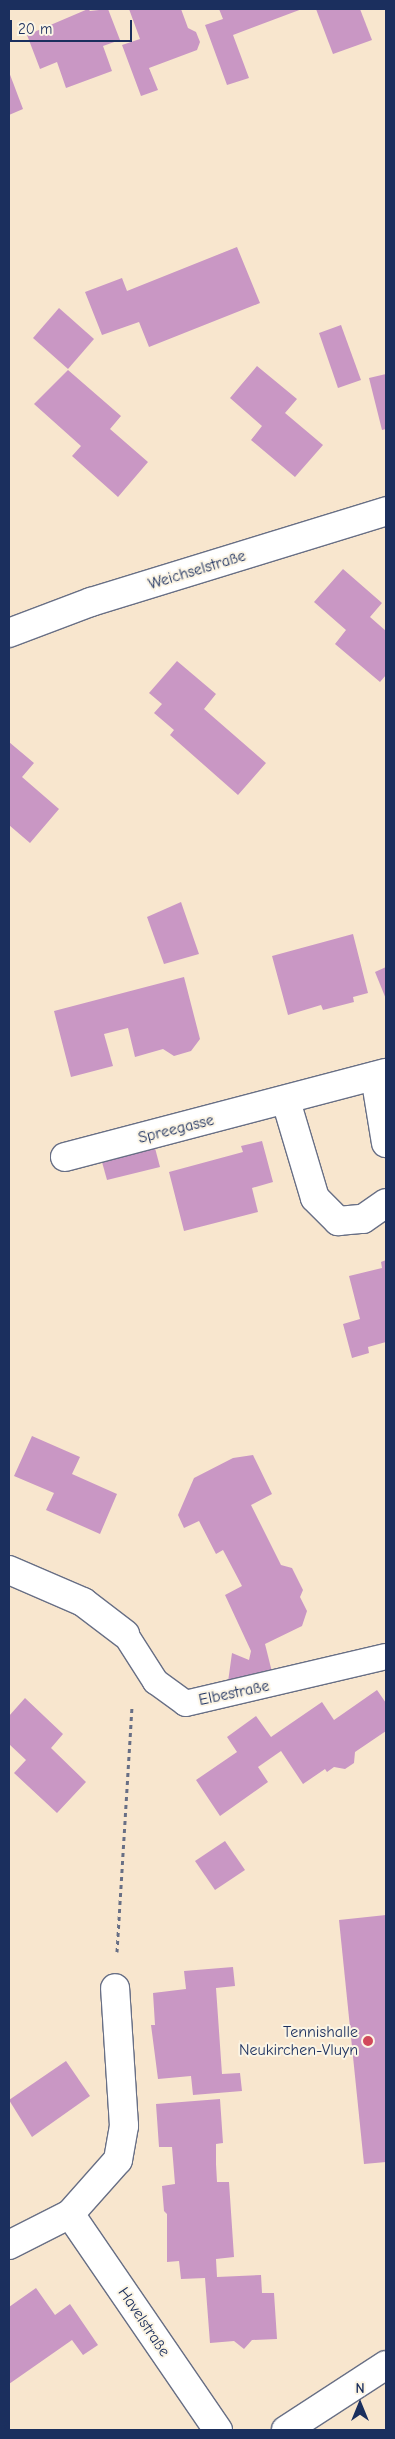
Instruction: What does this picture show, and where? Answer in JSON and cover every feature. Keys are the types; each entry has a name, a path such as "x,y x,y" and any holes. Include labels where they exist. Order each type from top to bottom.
{"street":[{"name":"Weichselstraße","path":"9,633 91,602 386,511"},
{"name":"Spreegasse","path":"66,1157 286,1101 381,1074 386,1143"},
{"path":"286,1101 315,1198 338,1221 363,1219 386,1203"},
{"name":"Elbestraße","path":"9,1570 83,1602 125,1634"},
{"path":"9,2245 70,2214 118,2160 124,2126 115,1988"},
{"name":"Havelstraße","path":"70,2214 218,2430"},
{"path":"286,2430 386,2365"}],"lane":[{"name":"Elbestraße","path":"125,1634 155,1681 185,1703 386,1656"}],"path":[{"path":"115,1988 130,1770 131,1696"}],"building":[{"path":"88,9 90,11 108,9 120,40 103,46 112,71 66,88 57,62 40,69 27,35"},
{"path":"129,9 181,9 188,28 196,32 200,42 197,50 149,68 158,90 141,96 122,45 140,39"},
{"path":"219,9 302,9 233,35 249,78 227,85 205,25 223,19"},
{"path":"316,9 360,9 372,40 333,54"},
{"path":"9,72 23,109 9,115"},
{"path":"237,247 260,303 149,347 139,322 102,335 85,292 122,278 127,291"},
{"path":"59,308 94,339 68,369 33,338"},
{"path":"341,325 361,380 338,388 319,333"},
{"path":"257,366 297,399 285,413 323,445 295,477 251,440 262,426 230,398"},
{"path":"68,370 121,416 110,429 148,462 118,497 72,456 81,446 34,404"},
{"path":"386,374 386,429 382,430 369,378"},
{"path":"343,569 382,603 370,617 386,631 386,675 380,682 335,644 346,630 314,602"},
{"path":"177,661 216,694 204,709 266,763 238,795 170,735 174,730 154,713 162,704 149,693"},
{"path":"9,742 34,763 22,777 59,809 30,843 9,825"},
{"path":"181,902 199,954 164,964 147,917"},
{"path":"353,934 368,993 353,997 354,1002 323,1010 321,1005 288,1015 272,956"},
{"path":"386,967 386,999 375,972"},
{"path":"184,977 200,1039 191,1051 174,1056 163,1049 135,1057 128,1028 104,1034 113,1066 71,1077 54,1011"},
{"path":"262,1141 273,1182 252,1188 258,1212 184,1231 169,1172 243,1152 241,1146"},
{"path":"155,1148 160,1167 107,1180 102,1162"},
{"path":"386,1260 386,1342 368,1347 369,1353 352,1358 343,1324 360,1319 349,1276 382,1268 381,1262"},
{"path":"32,1436 80,1457 72,1474 117,1494 100,1534 46,1510 54,1493 14,1476"},
{"path":"253,1455 272,1494 251,1505 281,1565 292,1568 303,1590 300,1597 307,1611 302,1626 265,1644 272,1672 228,1682 232,1653 249,1660 251,1651 225,1595 242,1586 223,1550 216,1554 199,1521 184,1528 178,1515 194,1478 233,1458"},
{"path":"377,1690 386,1703 386,1731 355,1752 354,1763 345,1769 334,1767 327,1772 325,1769 303,1784 281,1751 258,1767 268,1782 220,1816 196,1780 237,1752 227,1737 256,1716 271,1737 322,1702 334,1720"},
{"path":"25,1698 63,1734 51,1748 86,1782 57,1813 14,1773 26,1760 9,1744 9,1716"},
{"path":"225,1841 245,1870 215,1890 195,1861"},
{"name":"Tennishalle Neukirchen-Vluyn","path":"386,1915 386,2162 364,2164 339,1920"},
{"path":"233,1967 235,1986 216,1988 222,2074 240,2073 242,2091 193,2095 191,2076 158,2079 151,2025 155,2025 153,1993 186,1989 184,1971"},
{"path":"66,2061 90,2096 32,2137 9,2100"},
{"path":"220,2099 223,2143 216,2144 217,2182 229,2182 234,2257 216,2259 217,2277 261,2275 262,2293 274,2293 277,2339 252,2340 244,2349 234,2341 210,2343 205,2278 181,2279 179,2261 167,2262 167,2214 164,2211 162,2186 175,2184 172,2147 159,2147 156,2104"},
{"path":"36,2288 55,2315 70,2304 98,2345 83,2355 72,2340 9,2384 9,2307"}],"place":[{"name":"Tennishalle Neukirchen-Vluyn","path":"368,2041"}]}
